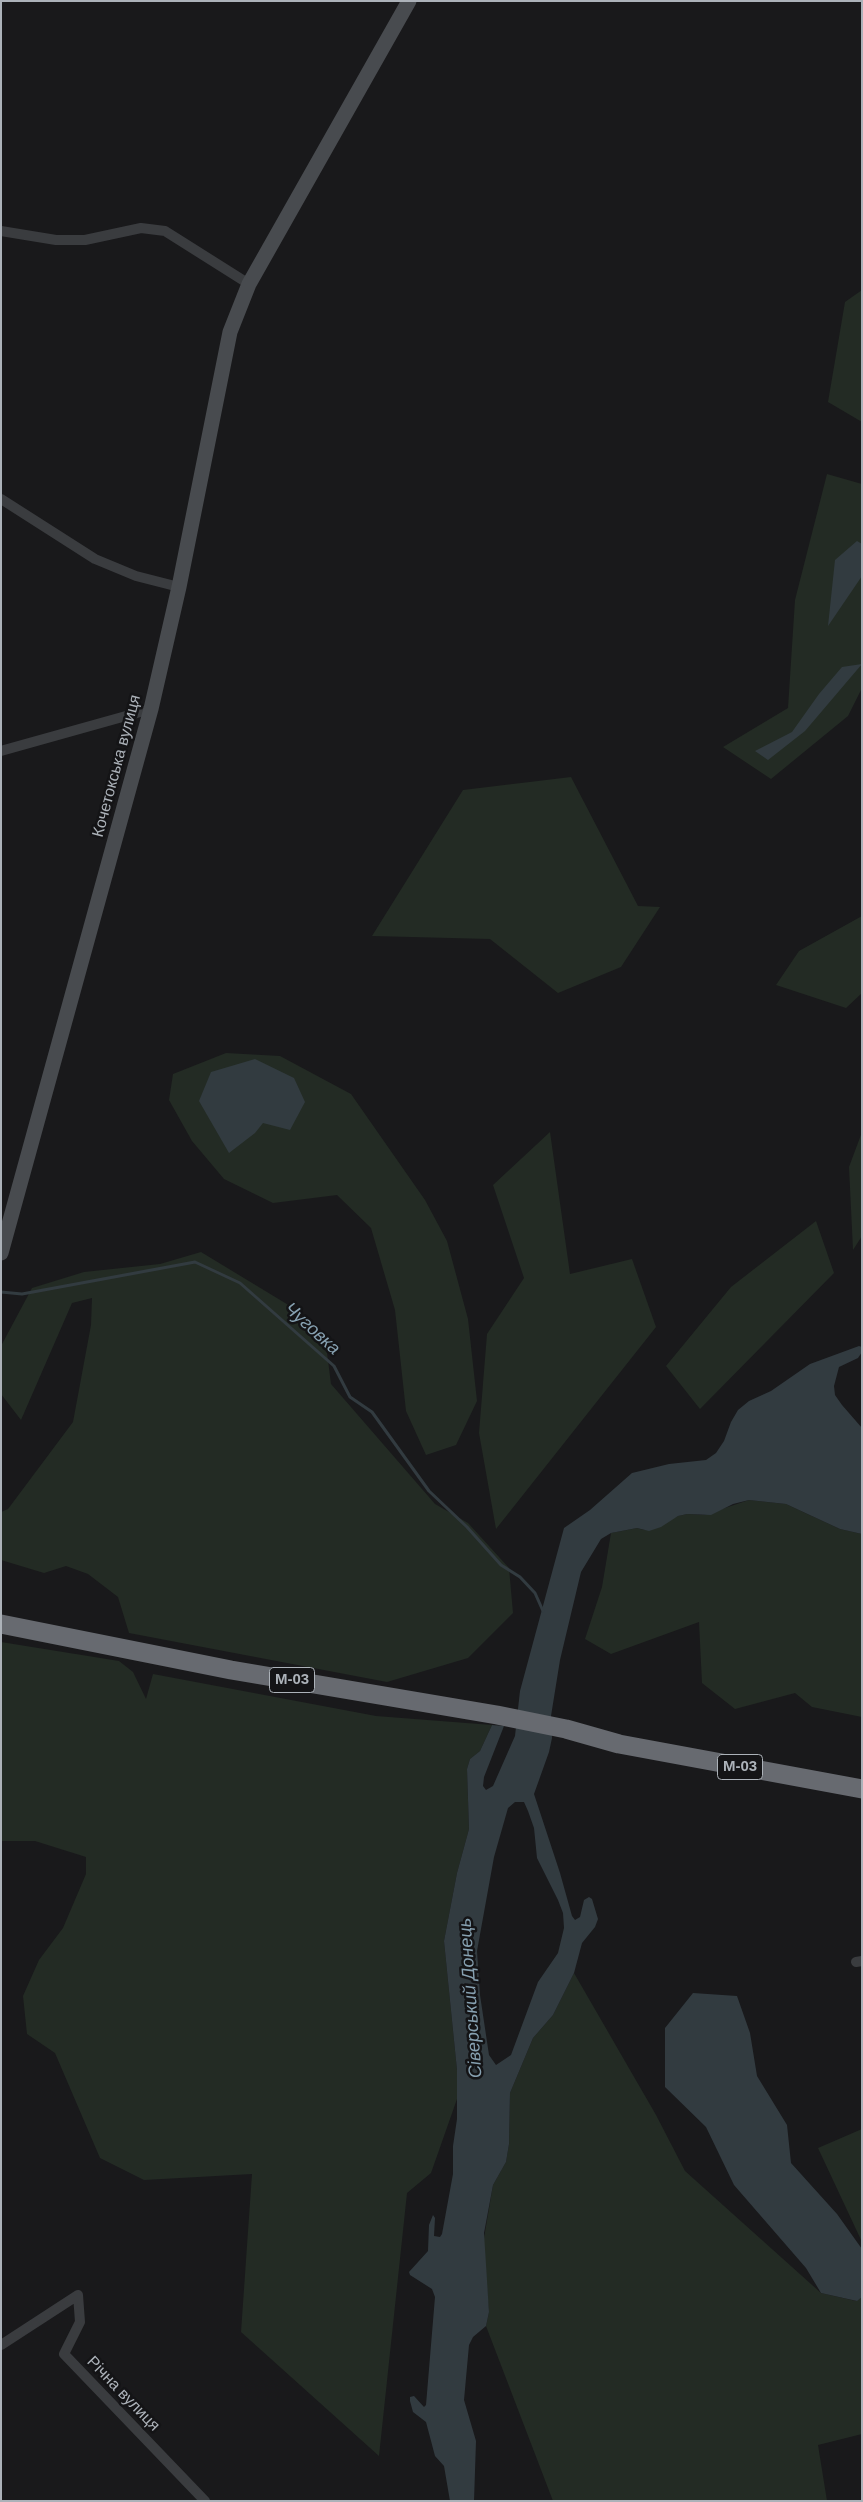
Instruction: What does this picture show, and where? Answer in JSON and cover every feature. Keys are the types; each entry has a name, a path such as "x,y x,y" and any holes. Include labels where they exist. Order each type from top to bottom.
{"highway":[{"name":"М-03","path":"1,1624 231,1670 566,1729 619,1744 862,1790"}],"main road":[{"name":"Кочетокська вулиця","path":"1,1253 151,709 179,587 230,332 248,284 409,1"}],"street":[{"path":"1,231 56,240 85,240 141,228 159,230 248,284"},
{"path":"1,499 95,559 136,576 179,587"},
{"path":"1,751 151,709"},
{"name":"Річна вулиця","path":"1,2345 78,2295 80,2322 64,2354 205,2501"}],"shaded area":[{"path":"862,290 862,422 828,402 845,302"},
{"path":"827,474 862,484 862,688 848,716 771,779 723,747 788,708 795,600"},
{"path":"571,777 638,906 660,907 621,967 558,993 490,939 372,936 463,790"},
{"path":"862,916 862,993 846,1008 776,985 799,951"},
{"path":"226,1053 280,1056 351,1094 425,1200 447,1241 468,1319 477,1401 456,1445 426,1455 406,1411 395,1310 371,1228 337,1195 273,1203 224,1179 192,1141 169,1100 173,1074"},
{"path":"550,1132 570,1274 632,1259 656,1327 496,1529 479,1433 487,1334 524,1278 493,1185"},
{"path":"862,1132 862,1236 853,1250 849,1167"},
{"path":"816,1221 834,1273 700,1409 666,1366 731,1287"},
{"path":"201,1252 295,1309 326,1345 331,1384 435,1504 468,1523 509,1568 513,1613 468,1658 387,1682 129,1633 118,1597 88,1574 66,1566 44,1573 1,1560 1,1512 8,1509 73,1422 91,1325 92,1298 72,1303 21,1420 1,1394 1,1346 32,1288 84,1272 160,1264"},
{"path":"749,1500 786,1504 840,1529 862,1534 862,1717 812,1707 795,1693 735,1709 702,1683 699,1622 611,1654 585,1639 602,1587 611,1533 637,1528 644,1530 678,1516 687,1514 704,1515"},
{"path":"1,1642 119,1661 133,1672 146,1699 153,1674 376,1716 492,1725 480,1751 470,1759 467,1769 469,1829 457,1873 444,1941 457,2070 457,2099 431,2173 407,2193 379,2456 241,2332 252,2174 144,2180 100,2158 55,2053 27,2034 23,1996 39,1960 63,1928 86,1874 86,1857 35,1841 1,1841"},
{"path":"574,1973 656,2115 685,2171 821,2293 856,2301 862,2297 862,2434 818,2445 827,2501 553,2501 486,2326 489,2312 483,2244 493,2185 506,2162 509,2144 510,2093 533,2038 553,2015"},
{"path":"862,2129 862,2242 818,2148"}],"water":[{"path":"857,541 862,544 862,576 828,626 835,560"},
{"path":"862,664 805,731 768,760 755,751 792,732 819,694 842,667"},
{"path":"255,1059 294,1078 305,1102 290,1130 263,1123 255,1133 229,1153 199,1101 211,1072"},
{"name":"Сіверський Донець","path":"859,1346 862,1347 862,1352 858,1358 839,1367 834,1386 835,1395 862,1428 862,1534 840,1529 786,1504 749,1500 733,1504 711,1515 687,1514 678,1516 661,1527 649,1531 637,1528 611,1533 601,1539 581,1572 560,1660 551,1716 552,1738 534,1794 572,1916 575,1920 580,1917 584,1900 589,1897 592,1899 598,1919 595,1927 582,1943 574,1973 553,2015 533,2038 510,2093 509,2144 506,2162 493,2185 484,2233 489,2312 486,2326 473,2337 469,2345 464,2400 476,2441 474,2501 450,2501 444,2466 435,2456 426,2422 413,2412 410,2401 410,2397 414,2396 424,2407 426,2405 435,2297 432,2289 410,2275 409,2272 428,2251 429,2225 433,2215 435,2218 434,2236 440,2237 442,2234 453,2174 453,2146 457,2119 457,2070 444,1941 457,1873 469,1829 467,1769 470,1759 480,1751 492,1725 504,1726 484,1777 483,1786 486,1790 493,1786 515,1736 520,1691 564,1528 590,1510 632,1473 669,1464 706,1460 716,1453 724,1441 738,1410 749,1401 771,1391 810,1364","holes":["515,1802 524,1802 534,1828 537,1858 558,1900 563,1913 564,1928 558,1953 538,1982 511,2055 496,2065 489,2055 480,1995 477,1951 494,1857 508,1808"]},
{"path":"693,1993 737,1996 750,2033 757,2076 787,2125 791,2163 837,2214 862,2249 862,2297 857,2301 821,2293 806,2268 734,2185 706,2127 665,2087 665,2028"}],"waterway":[{"name":"Чуговка","path":"1,1292 22,1294 195,1262 240,1283 334,1366 350,1397 372,1412 429,1491 467,1527 501,1565 520,1577 535,1593 543,1611"}]}
